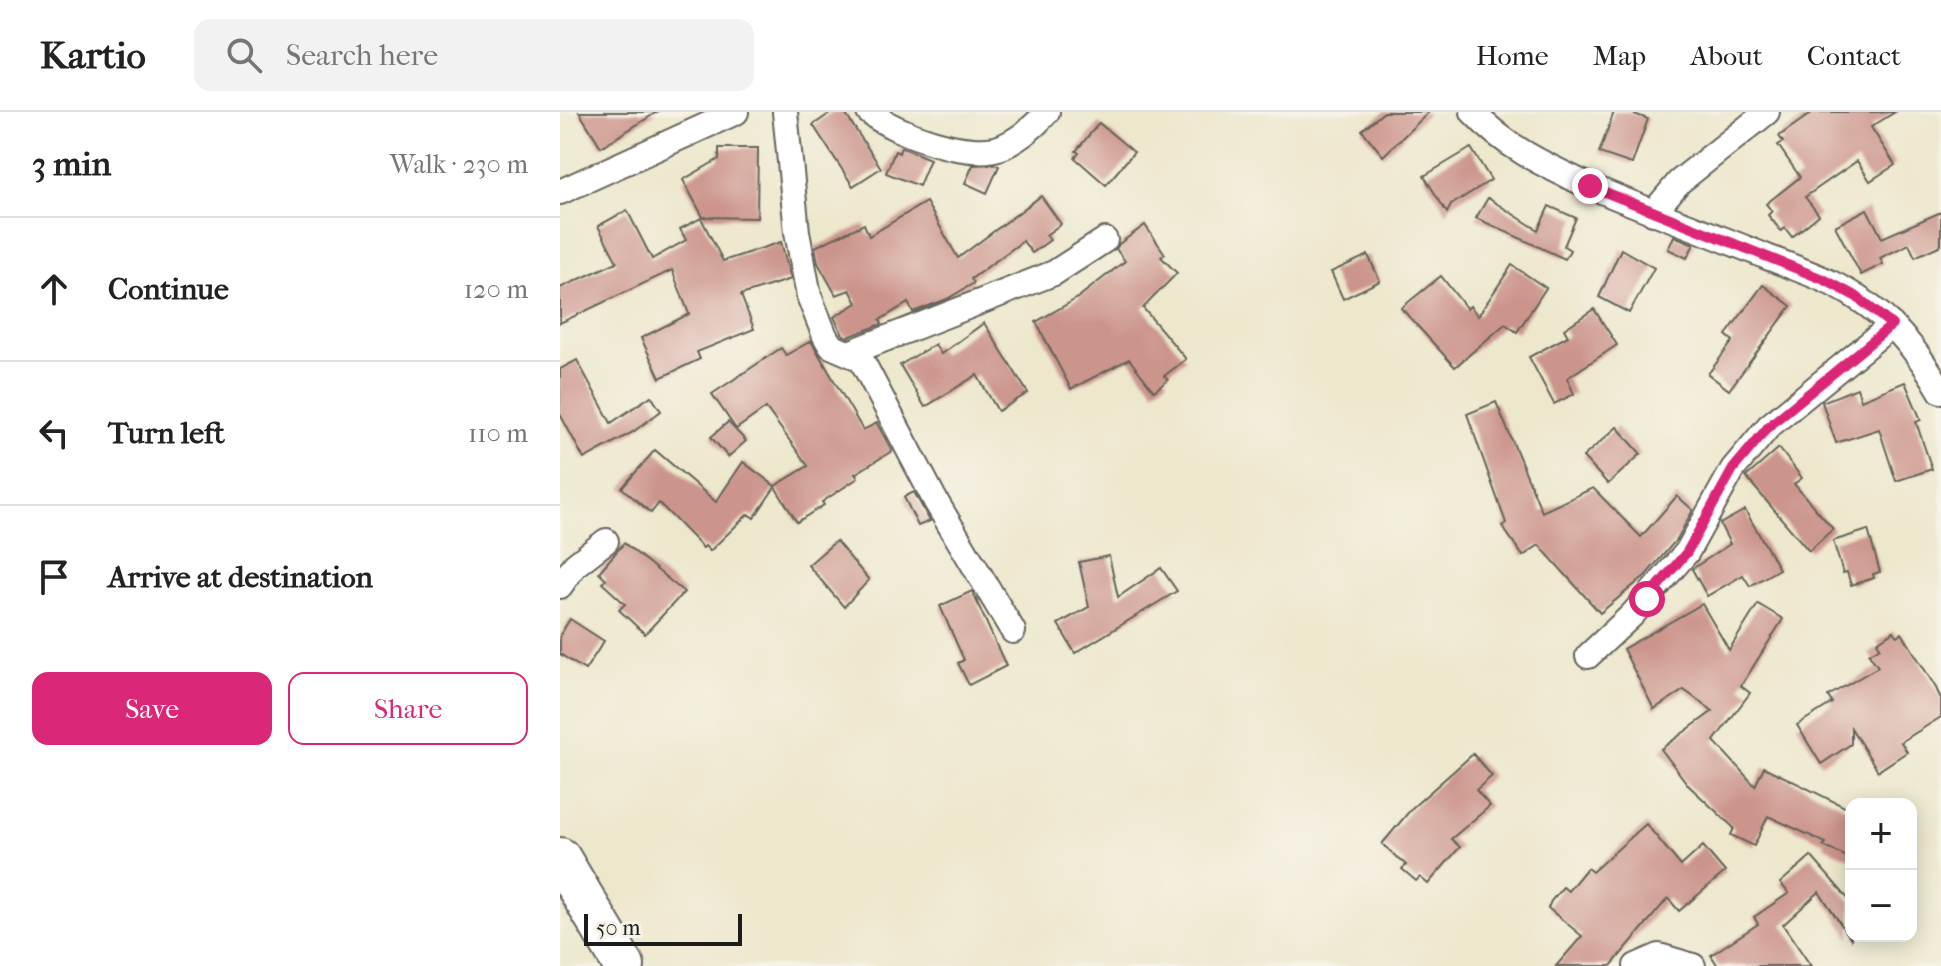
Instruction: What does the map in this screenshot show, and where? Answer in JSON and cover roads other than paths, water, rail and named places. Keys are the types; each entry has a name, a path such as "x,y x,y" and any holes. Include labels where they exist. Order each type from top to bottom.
{"main road":[{"path":"560,858 624,966"}],"street":[{"path":"562,184 736,112"},
{"path":"785,112 797,232 809,296 831,346 861,359 935,500 1013,631"},
{"path":"869,112 922,141 973,148 1001,148 1032,129 1047,112"},
{"path":"1473,112 1490,131 1535,161 1653,213 1825,280 1857,297 1892,325 1923,361 1941,391"},
{"path":"1653,213 1679,182 1767,112"},
{"path":"849,353 1054,273 1105,240"},
{"path":"1588,656 1632,615 1687,552 1733,469 1769,426 1892,325"},
{"path":"560,586 575,565 606,541"},
{"path":"1636,966 1659,956 1693,966"}]}
